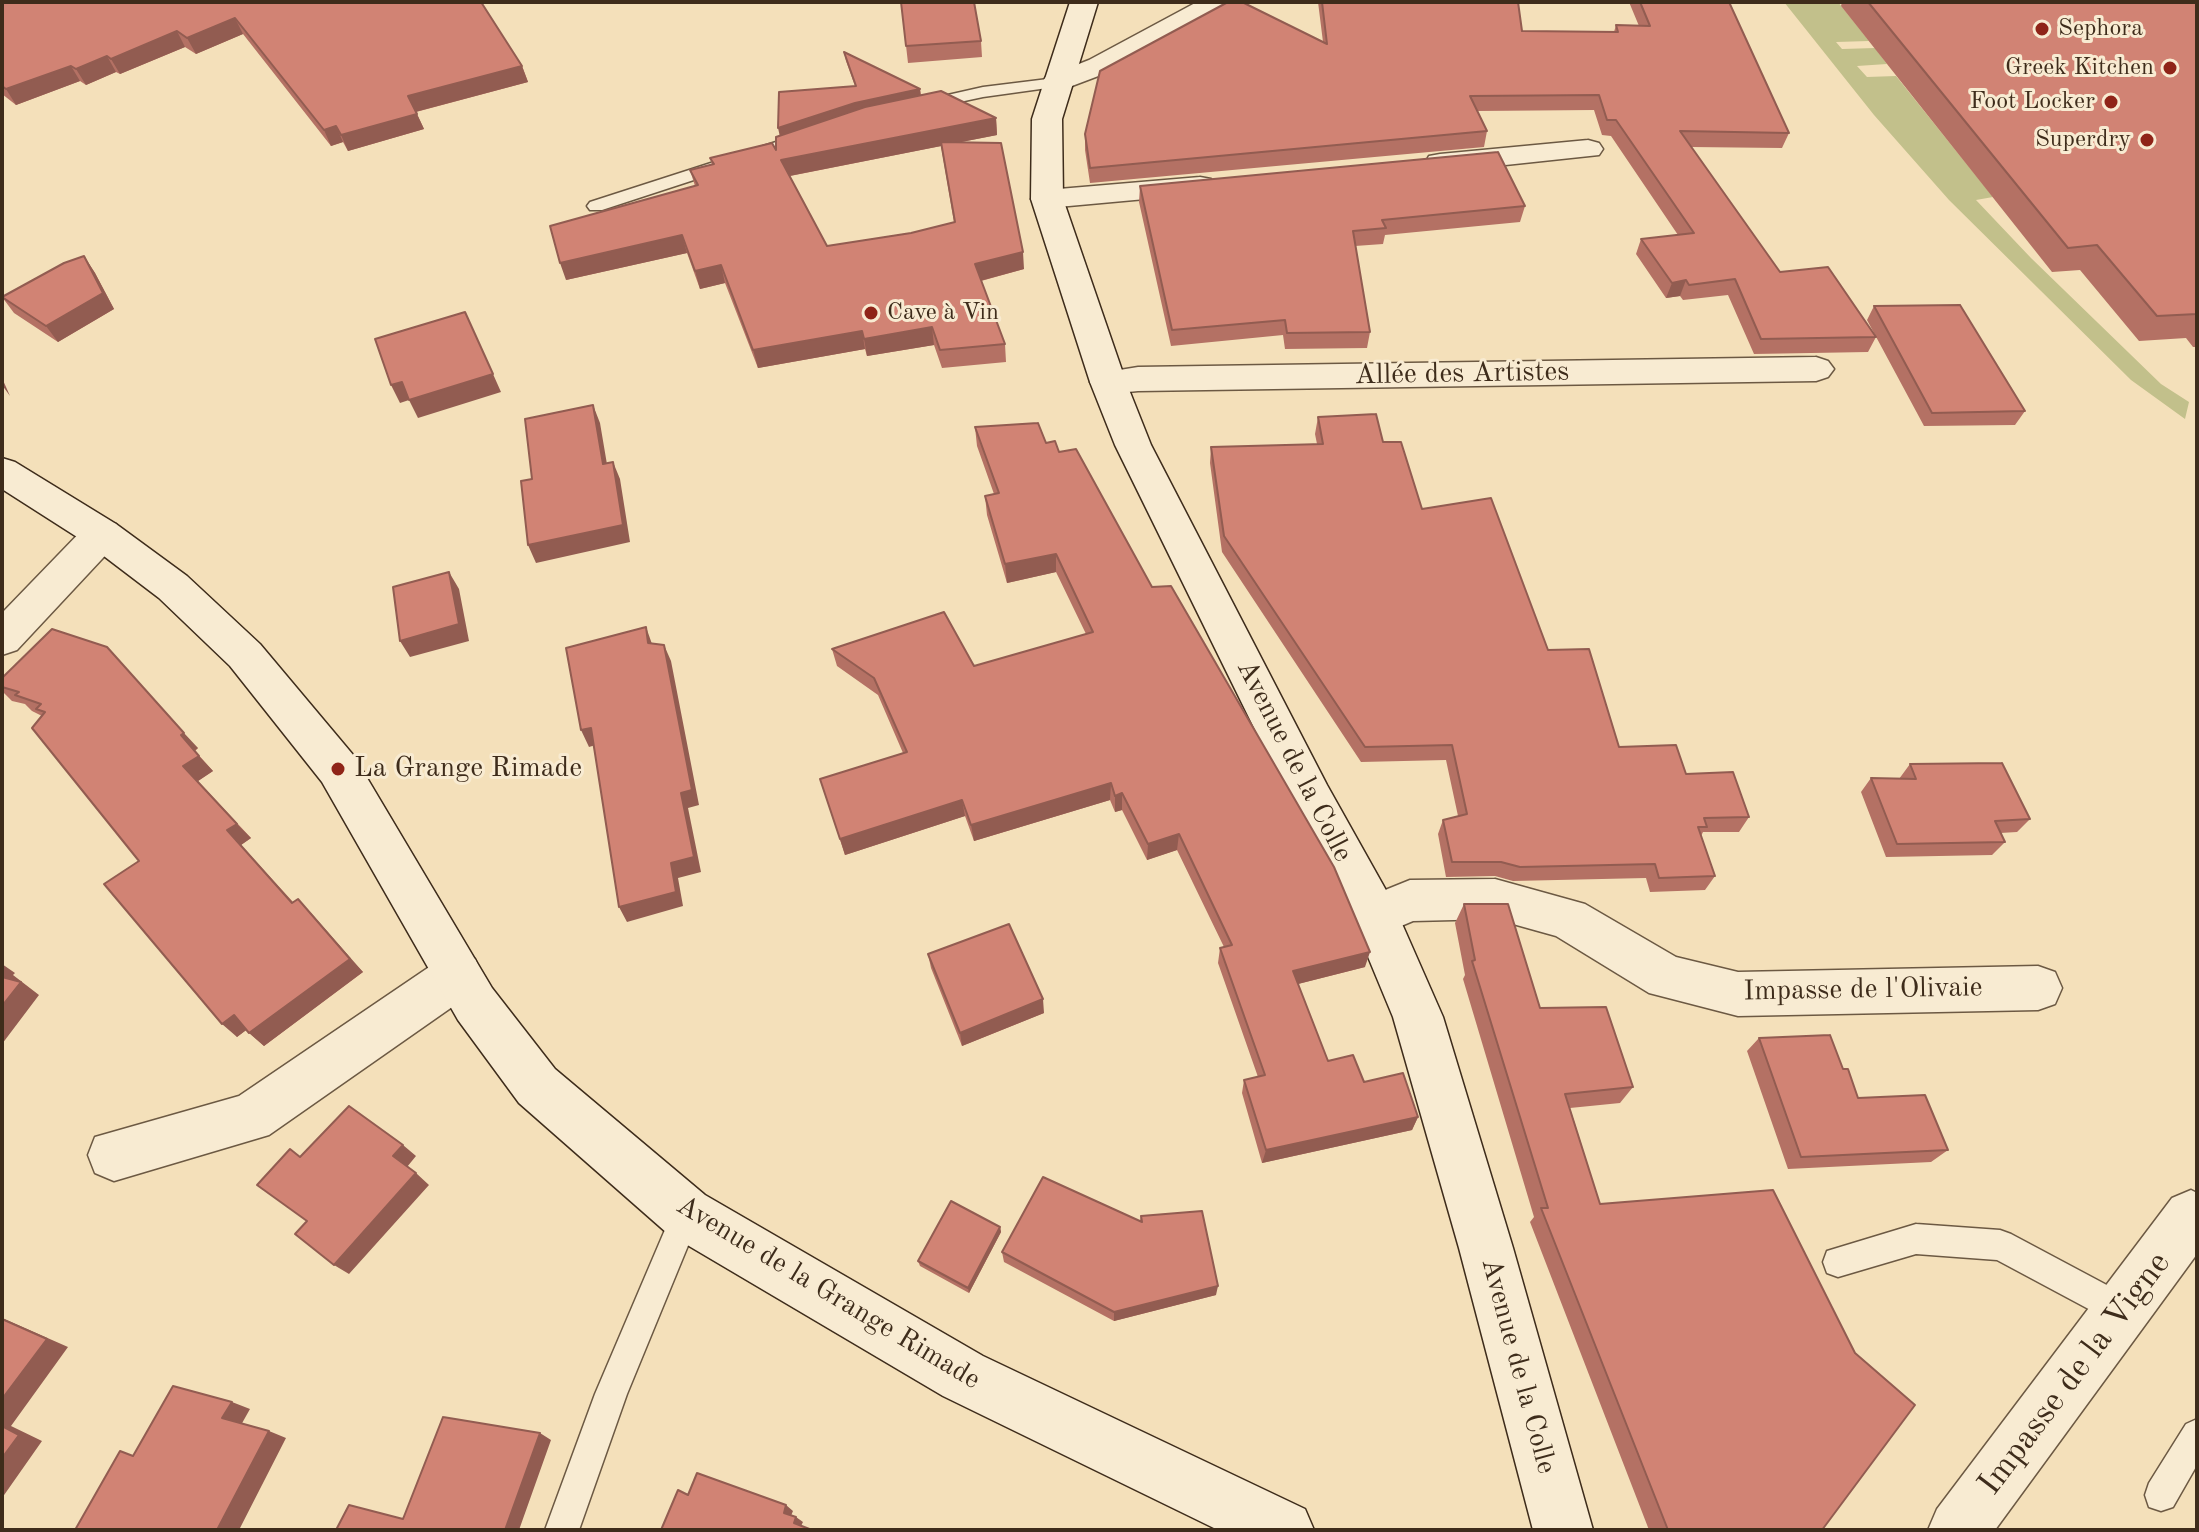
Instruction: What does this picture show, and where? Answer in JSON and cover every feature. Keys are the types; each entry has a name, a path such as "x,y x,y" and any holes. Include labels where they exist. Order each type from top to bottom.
{"street":[{"name":"Avenue de la Colle","path":"1084,2 1047,119 1047,199 1108,382 1133,445 1311,798 1375,916 1418,1017 1563,1530"},
{"path":"1056,83 1099,66 1218,2"},
{"path":"1413,166 1588,149"},
{"path":"1047,199 1222,184"},
{"name":"Allée des Artistes","path":"1108,382 1816,369"},
{"name":"Avenue de la Grange Rimade","path":"2,471 102,534 173,587 245,655 338,769 475,1004 537,1086 686,1214 963,1376 1284,1530"},
{"path":"2,639 102,534"},
{"name":"Impasse de l'Olivaie","path":"1375,916 1410,901 1495,899 1568,919 1666,977 1738,994 2038,988"},
{"path":"114,1155 251,1117 458,975"},
{"name":"Impasse de la Vigne","path":"1958,1530 2194,1217"}],"lane":[{"path":"908,108 983,92 1056,83"},
{"path":"596,206 819,133"},
{"path":"562,1530 611,1394 686,1214"},
{"path":"1838,1262 1916,1239 2000,1245 2122,1310"},
{"path":"2161,1495 2197,1435"}],"shaded area":[{"path":"1784,2 1838,2 1869,41 1836,42 1842,49 1875,48 1887,64 1857,66 1867,77 1896,76 1993,197 1976,200 2161,384 2189,402 2185,419 2131,380 1949,200 1874,115"}],"building":[{"path":"481,2 522,66 408,96 417,114 341,135 336,126 324,130 235,18 187,38 177,31 111,59 107,56 76,69 71,66 6,89 2,86 2,3"},
{"path":"901,2 974,2 981,41 906,46"},
{"path":"1228,2 1242,2 1327,44 1322,2 1518,2 1522,31 1618,32 1616,25 1650,26 1640,2 1729,2 1789,133 1680,131 1780,272 1828,267 1876,337 1761,339 1735,279 1689,285 1686,280 1672,283 1641,239 1694,233 1616,120 1607,120 1599,95 1470,96 1487,131 1090,168 1085,134 1100,71"},
{"path":"1868,2 2197,2 2197,314 2157,316 2097,245 2068,248"},
{"path":"844,52 920,89 855,103 778,128 779,92 856,86"},
{"path":"941,91 996,118 781,160 827,246 911,233 955,222 941,142 1001,143 1023,252 975,264 1005,344 940,350 932,327 864,339 862,331 753,350 721,265 695,271 682,235 560,263 550,226 698,185 690,170 714,164 710,158 772,143 776,150 776,137 865,107"},
{"path":"1498,152 1525,206 1382,220 1386,228 1353,231 1370,332 1287,333 1285,320 1172,330 1140,186"},
{"path":"84,256 103,293 46,326 2,297 64,263"},
{"path":"1960,305 2025,411 1932,413 1874,306"},
{"path":"465,312 493,374 409,400 402,382 391,385 375,339"},
{"path":"593,405 603,464 613,462 623,525 528,545 521,481 532,479 525,419"},
{"path":"1376,414 1383,442 1401,442 1422,509 1491,498 1548,650 1589,649 1619,747 1676,745 1686,774 1733,772 1749,817 1704,818 1707,827 1698,827 1715,876 1659,878 1655,864 1520,867 1501,862 1452,862 1443,820 1467,814 1452,745 1365,747 1224,536 1211,447 1323,444 1318,417"},
{"path":"1038,423 1046,443 1055,441 1059,452 1076,449 1152,587 1171,586 1334,867 1370,952 1293,971 1328,1061 1353,1055 1364,1082 1403,1073 1418,1117 1266,1150 1244,1080 1265,1075 1220,948 1232,945 1179,834 1148,844 1122,793 1115,796 1111,783 971,825 962,800 840,839 820,779 907,752 874,678 832,649 944,612 974,666 1093,632 1056,554 1005,564 985,496 999,493 975,427"},
{"path":"449,572 459,624 400,641 393,587"},
{"path":"646,627 648,643 664,645 692,790 681,793 694,857 671,863 676,892 619,907 591,728 581,730 566,648"},
{"path":"52,629 107,647 184,733 181,735 199,756 183,766 237,824 227,830 292,903 298,899 350,959 249,1033 234,1015 222,1024 104,884 139,861 32,728 45,712 36,709 41,704 2,687 2,678"},
{"path":"2002,763 2030,819 1995,821 2005,842 1897,844 1871,778 1916,779 1910,764"},
{"path":"1464,904 1508,904 1540,1008 1606,1007 1633,1087 1565,1094 1600,1204 1773,1190 1855,1353 1915,1405 1822,1530 1668,1530 1541,1208 1548,1208 1472,961 1475,960"},
{"path":"1009,924 1043,999 960,1033 928,954"},
{"path":"2,977 21,982 2,1006"},
{"path":"1830,1035 1843,1069 1848,1069 1858,1098 1925,1095 1948,1150 1801,1157 1759,1038"},
{"path":"349,1106 403,1145 393,1156 416,1173 334,1265 295,1234 307,1221 257,1185 290,1149 300,1157"},
{"path":"1043,1177 1142,1222 1141,1216 1202,1211 1218,1286 1114,1312 1002,1252"},
{"path":"951,1201 1000,1227 968,1288 918,1261"},
{"path":"2,1319 47,1339 2,1399"},
{"path":"173,1386 232,1402 222,1418 269,1431 217,1530 75,1530 120,1451 133,1456"},
{"path":"443,1417 540,1433 505,1530 336,1530 349,1505 403,1519"},
{"path":"2,1426 19,1435 2,1458"},
{"path":"697,1473 786,1505 784,1513 796,1517 794,1523 812,1530 661,1530 678,1490 688,1495"}],"place":[{"name":"Sephora","path":"2042,29"},
{"name":"Greek Kitchen","path":"2170,68"},
{"name":"Foot Locker","path":"2111,102"},
{"name":"Superdry","path":"2147,140"},
{"name":"Cave à Vin","path":"871,313"},
{"name":"La Grange Rimade","path":"338,769"}]}
